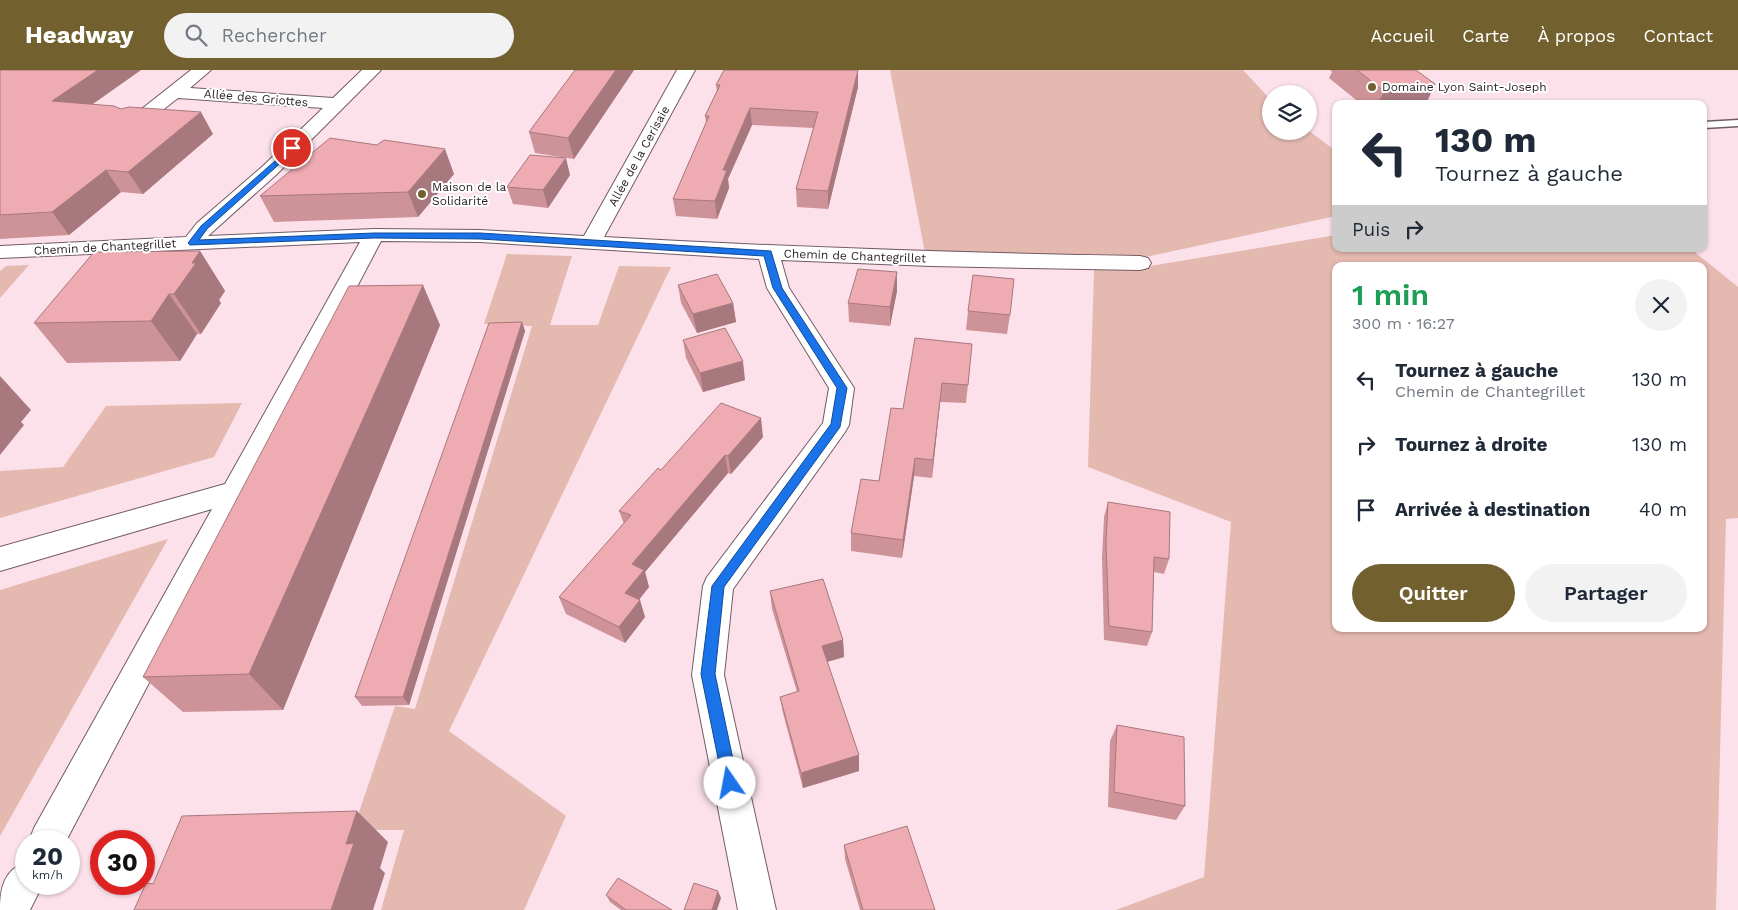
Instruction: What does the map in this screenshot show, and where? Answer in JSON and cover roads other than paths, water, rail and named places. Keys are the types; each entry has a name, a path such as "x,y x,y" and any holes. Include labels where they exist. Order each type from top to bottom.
{"street":[{"name":"Allée des Griottes","path":"135,123 202,70"},
{"path":"193,243 204,228 270,170 372,70"},
{"name":"Allée de la Cerisaie","path":"591,242 686,70"},
{"name":"Allée des Griottes","path":"175,92 337,104"},
{"path":"53,830 374,235"},
{"name":"Chemin de Chantegrillet","path":"0,253 374,235 480,236 768,253 931,259 1140,263"},
{"path":"757,910 708,674 718,586 836,424 842,388 778,288 768,253"},
{"path":"0,560 235,492"},
{"path":"10,910 18,895"}],"lane":[{"path":"1707,125 1738,123"}],"place":[{"name":"Domaine Lyon Saint-Joseph","path":"1372,87"},
{"name":"Maison de la Solidarité","path":"422,194"}]}
